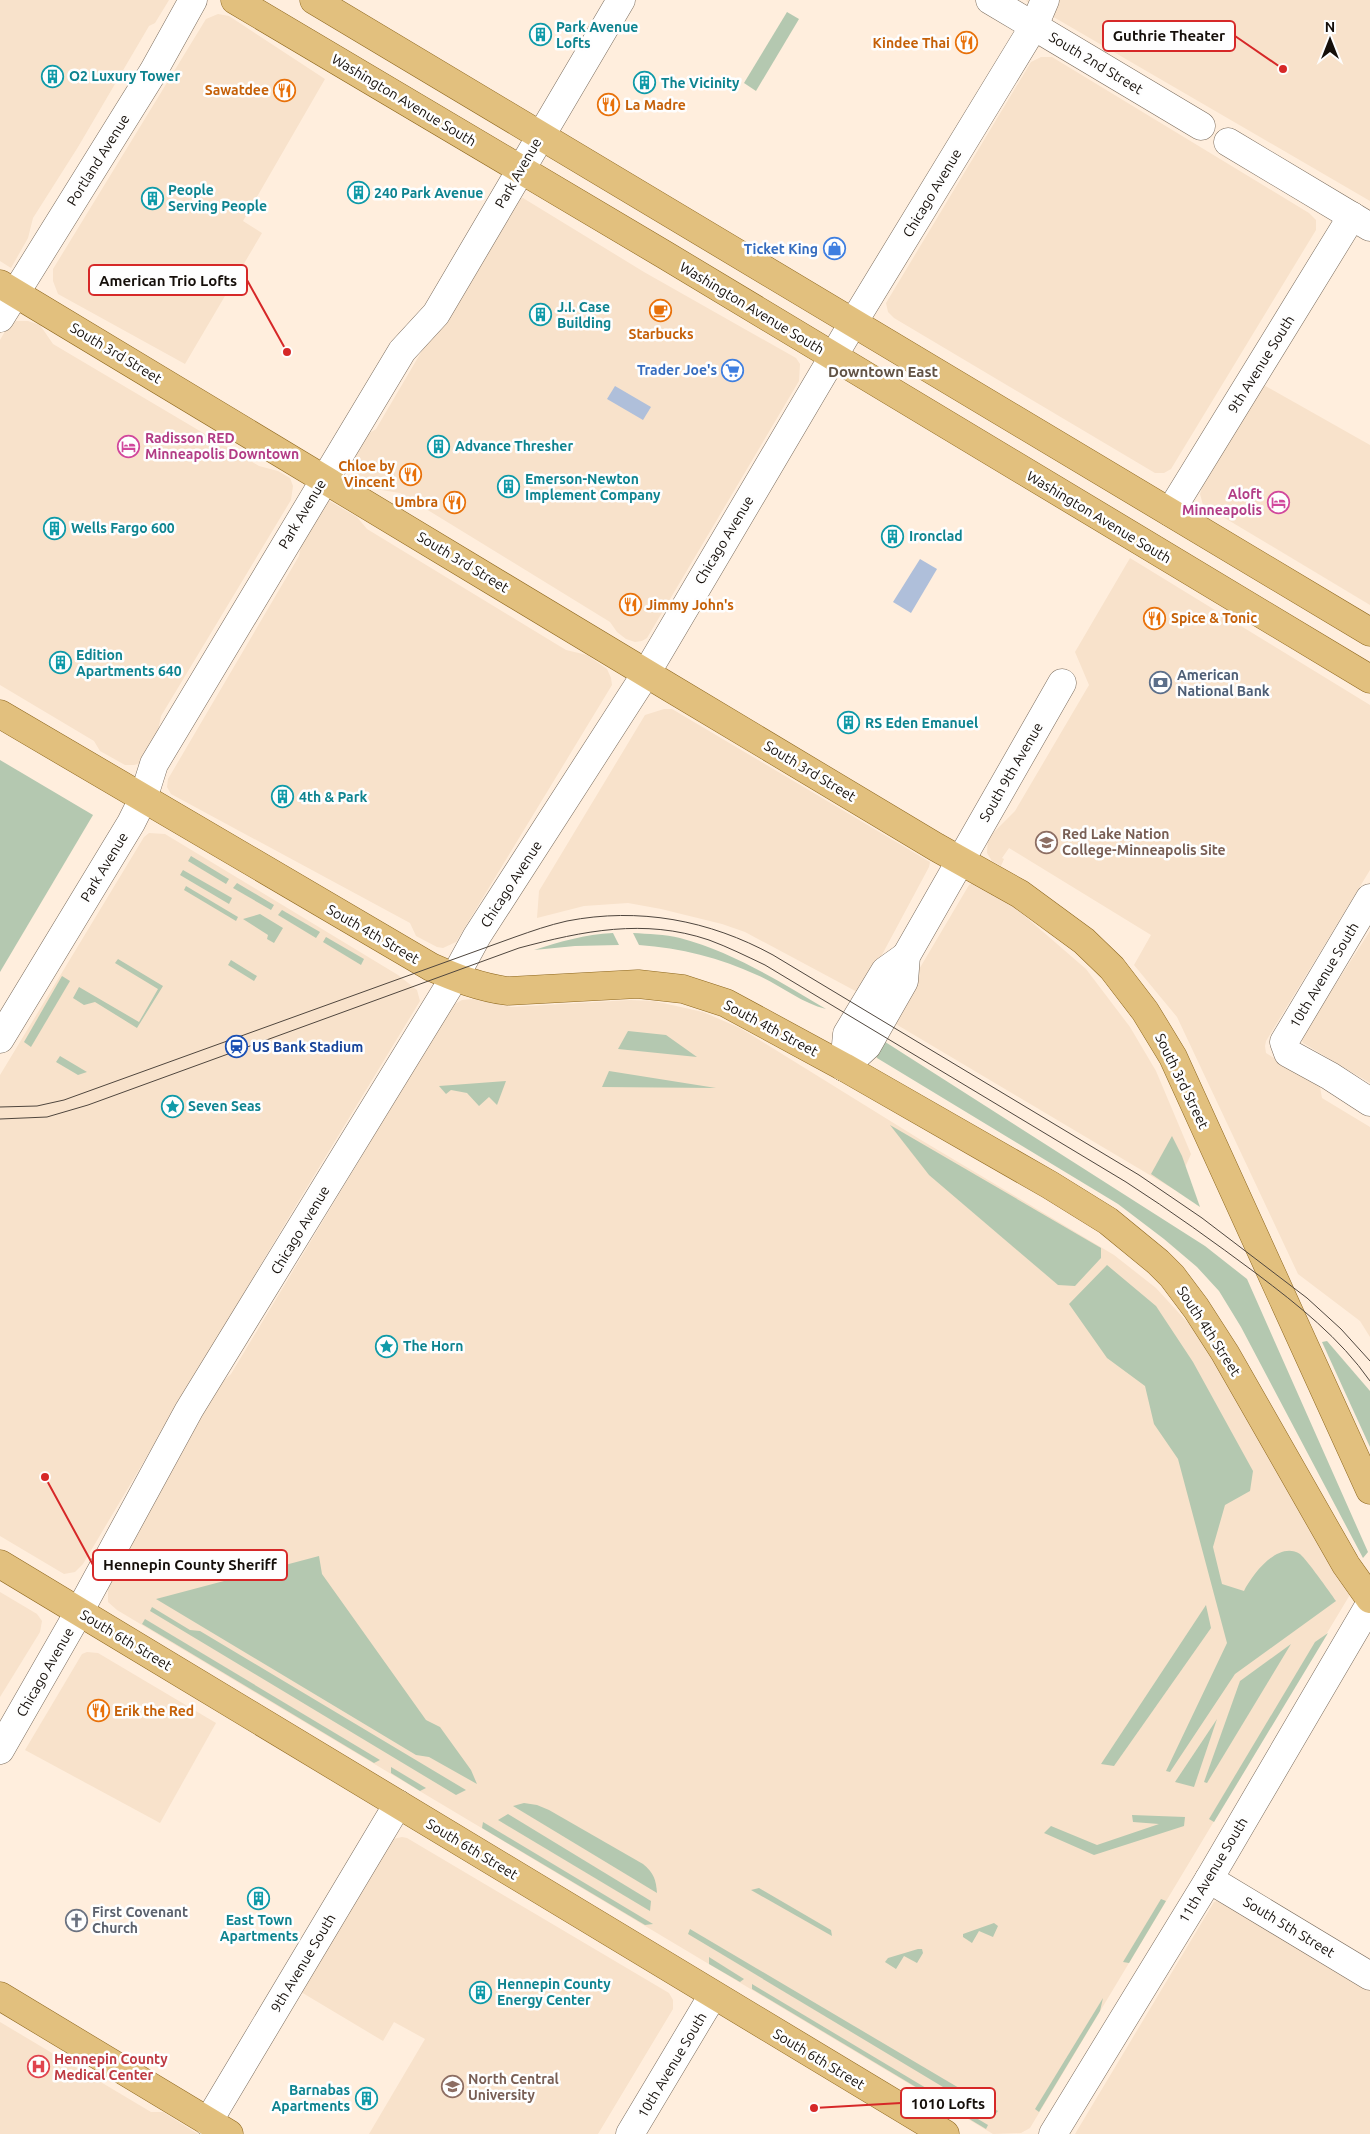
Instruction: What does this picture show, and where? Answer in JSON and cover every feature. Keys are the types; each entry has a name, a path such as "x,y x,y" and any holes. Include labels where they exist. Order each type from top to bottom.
{"main road":[{"name":"Washington Avenue South","path":"235,0 1370,679"},
{"path":"314,0 1370,632"},
{"name":"South 3rd Street","path":"8,288 960,860 1020,894 1084,941 1112,968 1145,1011 1173,1057 1370,1490"},
{"name":"South 4th Street","path":"0,714 431,967 454,978 486,988 507,991 621,984 666,986 683,989 726,1003 750,1014 844,1066 1042,1180 1108,1221 1158,1262 1172,1276 1196,1308 1225,1353 1346,1565 1370,1599"},
{"name":"South 6th Street","path":"0,1564 945,2134"},
{"path":"0,1996 218,2128"}],"street":[{"name":"Portland Avenue","path":"0,318 8,288 153,72 193,0"},
{"name":"Park Avenue","path":"0,1039 131,823 143,799 154,764 324,478 402,351 436,314 621,0"},
{"name":"South 2nd Street","path":"990,0 1201,126"},
{"name":"Chicago Avenue","path":"0,1750 79,1612 189,1410 454,978 477,936 647,672 853,323 1034,26 1045,0"},
{"path":"1228,142 1361,221"},
{"name":"9th Avenue South","path":"1170,512 1361,221"},
{"name":"South 9th Avenue","path":"844,1066 847,1034 885,971 906,956 1062,683"},
{"name":"10th Avenue South","path":"1370,898 1284,1042 1288,1053 1330,1076 1370,1102"},
{"name":"11th Avenue South","path":"1053,2134 1209,1879 1364,1616"},
{"name":"9th Avenue South","path":"218,2128 398,1804"},
{"name":"South 5th Street","path":"1209,1879 1370,1976"},
{"name":"10th Avenue South","path":"630,2134 714,1996"}],"shaded area":[{"path":"0,0 169,0 155,23 149,26 78,147 33,218 28,238 11,268 0,261"},
{"path":"1370,0 1370,201 1026,1"},
{"path":"218,14 229,16 325,79 243,221 262,233 185,364 58,294 53,281 53,269 206,19"},
{"path":"1041,57 1052,57 1309,213 1316,220 1316,230 1171,469 1164,473 1155,473 894,318 888,312 886,303 1031,62"},
{"path":"523,198 644,272 796,358 800,364 799,381 647,638 642,641 635,642 626,639 617,632 610,622 400,493 375,489 360,481 351,466 351,458 362,438 376,429 430,337 516,199"},
{"path":"16,321 28,321 40,325 53,344 259,466 278,471 290,478 293,486 291,500 161,716 156,741 142,763 125,765 100,751 94,741 0,685 0,340 8,326"},
{"path":"1262,384 1370,445 1370,605 1203,505 1200,494 1203,485"},
{"path":"328,500 357,517 367,529 566,650 587,655 607,669 611,678 612,685 456,942 443,948 437,947 416,936 410,923 171,794 167,787 168,779 299,556 303,536"},
{"path":"1130,558 1370,705 1370,870 1266,1041 1265,1046 1266,1053 1320,1087 1322,1098 1370,1127 1370,1337 1360,1321 1298,1274 1177,1017 1134,965 1151,935 1009,848 1002,858 1004,859 1001,866 992,861 987,853 988,838 1015,811 1089,685 1075,652"},
{"path":"664,709 672,709 930,862 861,994 745,932 722,924 661,909 628,903 584,906 537,918 539,891 645,715"},
{"path":"149,833 165,834 398,975 417,990 420,1001 83,1564 75,1572 64,1574 0,1536 0,1075 144,837"},
{"path":"972,883 997,892 1086,969 1130,1027 1156,1071 1191,1154 1175,1190 889,1020 969,885"},
{"path":"1370,931 1370,1083 1303,1043 1298,1032 1317,1013"},
{"path":"472,999 511,1007 630,1000 654,1001 703,1012 740,1028 921,1140 1114,1255 1156,1288 1189,1324 1222,1371 1351,1593 1030,2128 1021,2133 993,2134 117,1610 108,1602 108,1584 220,1384 231,1374 449,1011 453,1005 462,1000"},
{"path":"0,1592 37,1614 42,1621 40,1632 0,1697"},
{"path":"87,1652 98,1653 216,1723 160,1823 25,1750 82,1654"},
{"path":"407,1838 669,1993 673,2000 673,2009 598,2134 369,2134 425,2039 394,2022 383,2041 301,1992 393,1839"},
{"path":"1220,1900 1370,1985 1370,2134 1075,2134 1214,1902"},
{"name":"Hennepin County Medical Center","path":"0,2022 151,2112 163,2112 198,2134 0,2134"}],"green space":[{"path":"787,12 799,19 756,91 744,83"},
{"path":"0,760 93,815 0,972"},
{"path":"191,856 229,879 226,884 188,861"},
{"path":"183,870 232,898 229,904 180,875"},
{"path":"237,883 274,905 271,910 233,888"},
{"path":"186,886 238,917 236,921 184,890"},
{"path":"282,910 320,932 316,938 278,915"},
{"path":"260,914 283,928 274,943 267,939 268,935 243,919"},
{"path":"613,933 619,945 575,946 534,950 563,941"},
{"path":"633,933 674,937 718,951 755,968 826,1009 808,1003 766,979 729,964 685,951 639,945"},
{"path":"326,937 364,959 361,965 323,942"},
{"path":"118,959 163,986 137,1028 95,1002 84,1005 73,998 79,987 139,1022 158,989 115,963"},
{"path":"231,960 257,976 254,981 228,965"},
{"path":"62,976 70,981 31,1047 24,1042"},
{"path":"628,1031 666,1035 697,1057 618,1049"},
{"path":"879,1038 1205,1246 1247,1279 1368,1552 1363,1558 1241,1327 1219,1291 1197,1267 1118,1204 877,1058 873,1051"},
{"path":"60,1056 87,1072 78,1075 56,1062"},
{"path":"609,1071 716,1088 602,1087"},
{"path":"506,1081 497,1105 489,1097 479,1106 467,1093 451,1090 446,1094 439,1086"},
{"path":"890,1125 1101,1248 1101,1258 1075,1286 1058,1285 929,1175"},
{"path":"1172,1136 1182,1156 1200,1207 1151,1174"},
{"path":"1107,1265 1156,1306 1193,1362 1253,1471 1250,1491 1225,1505 1213,1547 1222,1584 1244,1591 1253,1576 1267,1561 1275,1555 1292,1551 1303,1557 1336,1601 1235,1674 1170,1772 1166,1771 1227,1643 1178,1459 1154,1424 1145,1386 1107,1358 1069,1304"},
{"path":"1327,1341 1370,1391 1370,1447 1322,1342"},
{"path":"319,1556 322,1574 426,1720 440,1727 471,1770 477,1784 429,1757 416,1755 156,1599"},
{"path":"1206,1605 1211,1628 1114,1766 1101,1764"},
{"path":"152,1607 190,1630 200,1631 466,1790 456,1795 150,1611"},
{"path":"145,1619 380,1760 374,1763 142,1624"},
{"path":"1328,1633 1214,1822 1209,1819 1315,1642"},
{"path":"1291,1644 1207,1783 1204,1782 1240,1681"},
{"path":"1217,1719 1194,1787 1175,1782"},
{"path":"391,1767 426,1788 420,1791 391,1773"},
{"path":"524,1803 537,1805 549,1810 643,1864 654,1877 657,1893 513,1806"},
{"path":"508,1814 651,1901 650,1911 498,1820"},
{"path":"1132,1815 1185,1817 1184,1826 1094,1855 1044,1833 1051,1826 1097,1845 1159,1824 1133,1822"},
{"path":"483,1822 653,1924 645,1925 482,1828"},
{"path":"759,1888 831,1930 832,1936 751,1890"},
{"path":"1161,1899 1166,1901 1129,1963 1123,1962"},
{"path":"994,1923 998,1926 993,1937 979,1931 972,1943 963,1937 963,1934"},
{"path":"690,1929 998,2111 993,2117 688,1934"},
{"path":"922,1949 923,1953 917,1963 904,1956 896,1969 885,1962 888,1958"},
{"path":"709,1957 744,1979 740,1982 709,1964"},
{"path":"752,1984 988,2125 986,2129 752,1989"},
{"path":"1103,1998 1100,2011 1039,2112 1035,2109"}],"water":[{"path":"615,386 651,407 643,420 607,399"},
{"path":"920,559 937,569 911,613 893,602"}],"tram line":[{"path":"0,1107 37,1106 64,1100 554,924 594,917 621,915 673,920 699,925 724,933 773,955 1139,1175 1202,1218 1307,1298 1341,1329 1370,1361"},
{"path":"0,1119 47,1117 88,1105 519,948 567,936 614,929 637,928 685,933 709,940 765,965 1126,1182 1209,1238 1288,1298 1332,1336 1370,1381"}],"place":[{"name":"Park Avenue Lofts","path":"540,35"},
{"name":"Kindee Thai","path":"966,43"},
{"name":"Guthrie Theater","path":"1283,69"},
{"name":"O2 Luxury Tower","path":"53,76"},
{"name":"The Vicinity","path":"645,83"},
{"name":"Sawatdee","path":"285,90"},
{"name":"La Madre","path":"609,105"},
{"name":"240 Park Avenue","path":"358,193"},
{"name":"People Serving People","path":"152,198"},
{"name":"Ticket King","path":"834,249"},
{"name":"Starbucks","path":"661,311"},
{"name":"J.I. Case Building","path":"541,315"},
{"name":"American Trio Lofts","path":"287,352"},
{"name":"Trader Joe's","path":"733,370"},
{"name":"Radisson RED Minneapolis Downtown","path":"129,446"},
{"name":"Advance Thresher","path":"439,446"},
{"name":"Chloe by Vincent","path":"411,474"},
{"name":"Emerson-Newton Implement Company","path":"509,487"},
{"name":"Umbra","path":"454,502"},
{"name":"Aloft Minneapolis","path":"1278,502"},
{"name":"Wells Fargo 600","path":"55,528"},
{"name":"Ironclad","path":"893,536"},
{"name":"Jimmy John's","path":"630,605"},
{"name":"Spice & Tonic","path":"1155,618"},
{"name":"Edition Apartments 640","path":"60,663"},
{"name":"American National Bank","path":"1161,683"},
{"name":"RS Eden Emanuel","path":"849,723"},
{"name":"4th & Park","path":"283,797"},
{"name":"Red Lake Nation College-Minneapolis Site","path":"1046,842"},
{"name":"US Bank Stadium","path":"236,1047"},
{"name":"Seven Seas","path":"172,1106"},
{"name":"The Horn","path":"387,1346"},
{"name":"Hennepin County Sheriff","path":"45,1477"},
{"name":"Erik the Red","path":"98,1711"},
{"name":"East Town Apartments","path":"259,1898"},
{"name":"First Covenant Church","path":"76,1920"},
{"name":"Hennepin County Energy Center","path":"481,1992"},
{"name":"Hennepin County Medical Center","path":"38,2067"},
{"name":"North Central University","path":"452,2087"},
{"name":"Barnabas Apartments","path":"366,2098"},
{"name":"1010 Lofts","path":"814,2108"}],"district":[{"name":"Downtown East","path":"883,371"}]}
